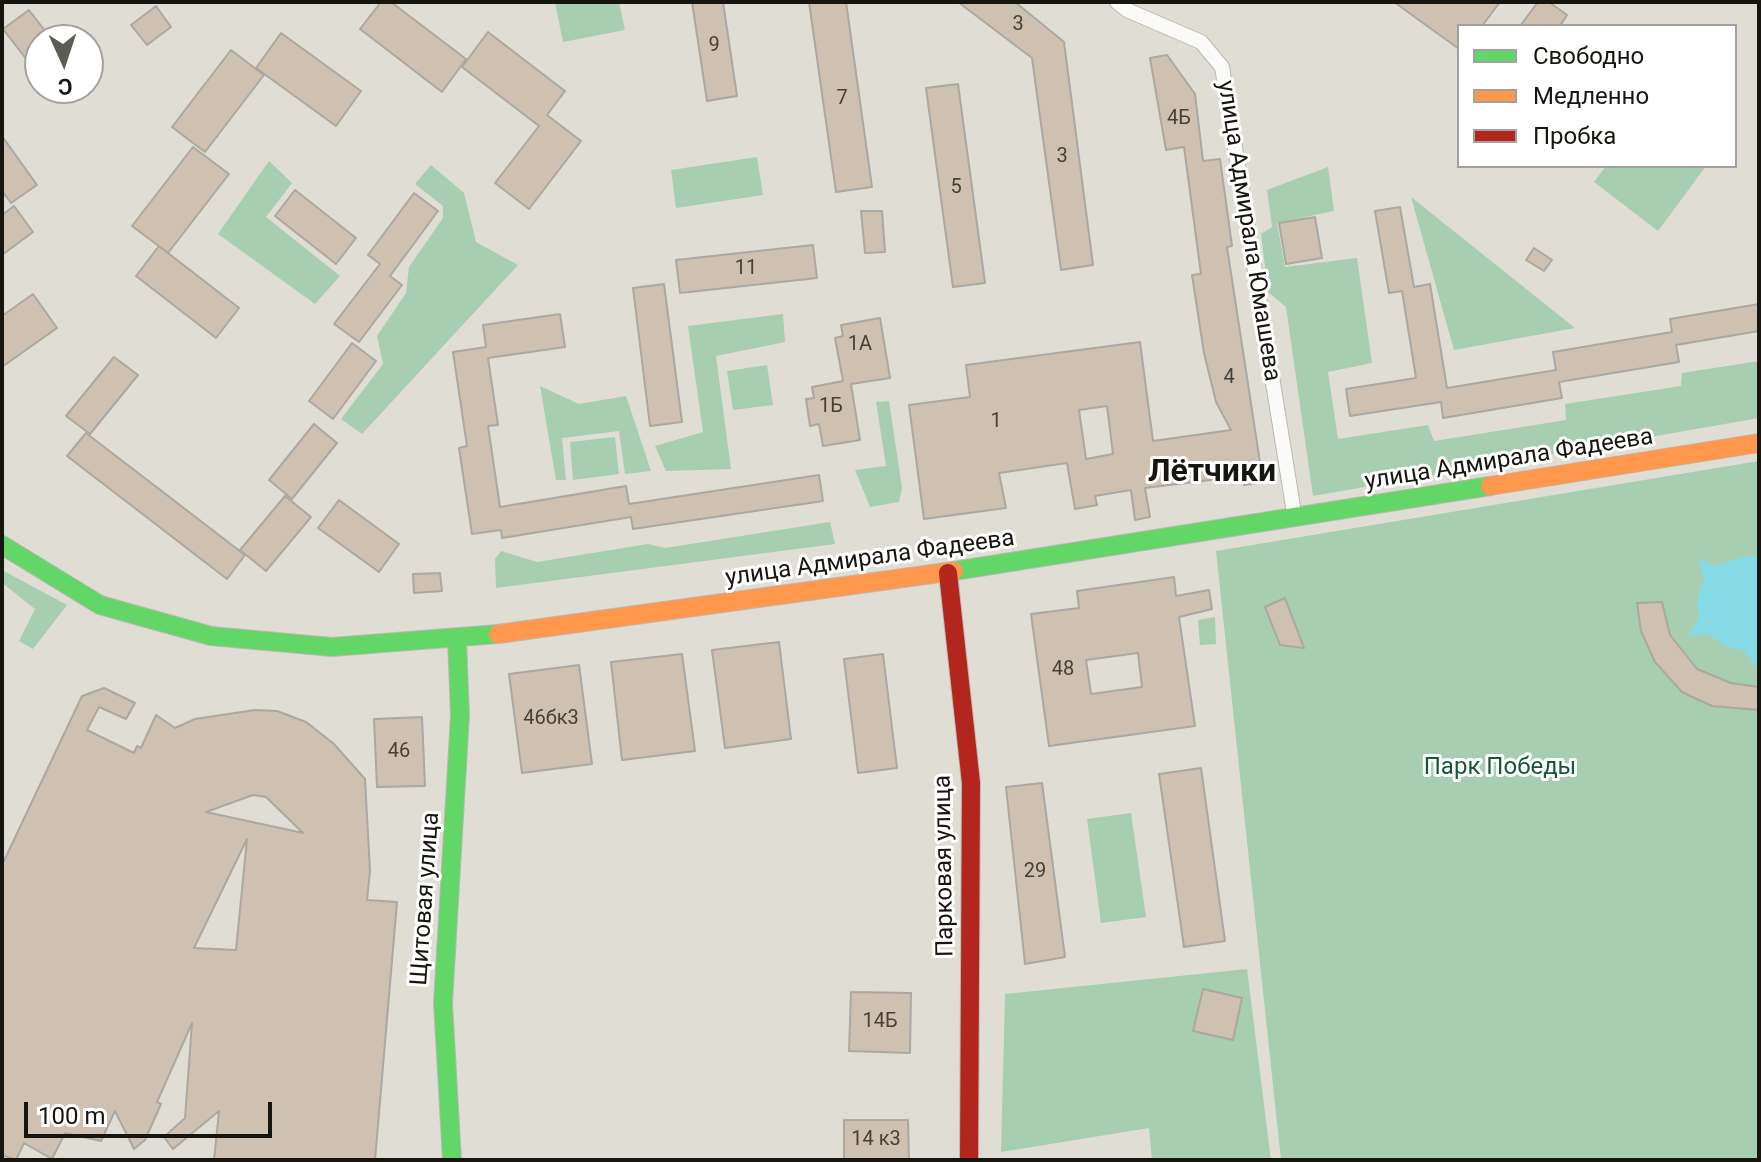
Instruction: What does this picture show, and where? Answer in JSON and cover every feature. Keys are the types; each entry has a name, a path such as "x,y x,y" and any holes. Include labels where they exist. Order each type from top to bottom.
{"main road":[{"name":"улица Адмирала Фадеева","path":"2,545 100,605 211,636 332,647 457,640 948,573 1759,443"},
{"name":"Парковая улица","path":"948,573 971,783 969,1160"},
{"name":"Щитовая улица","path":"452,1160 443,1003 461,691 457,640"}],"street":[{"name":"улица Адмирала Юмашева","path":"1117,2 1201,42 1222,67 1295,519"}],"green space":[{"path":"555,2 619,2 625,30 563,42"},
{"path":"757,157 763,195 676,208 671,170"},
{"path":"269,161 292,183 266,217 340,276 315,304 218,234"},
{"path":"431,165 464,193 476,242 518,265 362,434 341,419 383,364 377,336 406,293 409,267 443,218 443,206 415,184"},
{"path":"1328,167 1334,211 1277,223 1285,267 1357,258 1372,363 1328,372 1338,439 1428,425 1434,441 1566,420 1565,404 1681,386 1682,373 1759,361 1759,418 1313,496 1286,307 1268,292 1261,234 1272,227 1267,190"},
{"path":"1604,168 1705,168 1658,231 1594,182"},
{"path":"1411,197 1575,328 1454,350"},
{"path":"783,314 785,342 716,356 731,469 666,471 655,446 703,432 688,326"},
{"path":"767,365 773,405 733,410 727,371"},
{"path":"540,386 579,404 626,396 651,471 625,474 619,431 562,438 566,480 556,480"},
{"path":"889,401 902,488 899,502 870,507 855,470 886,466 876,402"},
{"path":"615,437 619,474 573,480 570,442"},
{"name":"Парк Победы","path":"1759,461 1759,1160 1281,1160 1216,551"},
{"path":"830,522 835,544 496,588 495,559 501,551 537,562 648,544 665,548"},
{"path":"2,570 67,605 33,649 19,641 35,609 2,583"},
{"path":"1215,617 1216,644 1200,645 1198,620"},
{"path":"1131,813 1146,917 1101,923 1087,819"},
{"path":"1247,969 1271,1160 1152,1160 1149,1128 1001,1152 1005,994"}],"water":[{"path":"1746,556 1759,556 1759,655 1755,667 1744,651 1726,647 1707,633 1688,636 1699,618 1697,600 1704,579 1698,559 1716,566"}],"building":[{"path":"381,2 391,2 466,59 442,92 360,29"},
{"path":"692,2 723,2 737,96 707,101"},
{"path":"809,2 846,2 872,187 836,192"},
{"path":"958,2 1015,2 1064,42 1093,265 1061,270 1032,58"},
{"path":"1394,2 1500,2 1484,24 1457,24 1457,48"},
{"path":"1538,2 1549,2 1567,15 1561,24 1522,24"},
{"path":"156,6 171,27 147,45 131,25"},
{"path":"29,10 40,24 24,24 24,56 3,29"},
{"path":"488,32 565,91 547,115 581,141 529,209 495,183 539,126 462,67"},
{"path":"281,33 361,91 336,126 256,68"},
{"path":"231,50 264,75 205,152 172,127"},
{"path":"1167,55 1195,94 1203,161 1220,159 1232,246 1227,247 1263,482 1244,485 1243,476 1145,488 1150,517 1135,520 1131,490 1095,496 1097,505 1075,509 1067,463 999,473 1006,508 924,519 909,405 970,397 966,365 1140,342 1153,441 1231,430 1216,402 1204,353 1192,275 1201,274 1184,147 1166,150 1150,58","holes":["1107,406 1113,454 1086,459 1079,410"]},
{"path":"958,84 985,283 953,287 926,88"},
{"path":"2,136 37,185 11,203 2,191"},
{"path":"193,147 229,174 168,253 132,226"},
{"path":"295,190 356,238 336,264 275,216"},
{"path":"414,193 438,211 390,276 402,285 359,342 334,324 380,264 368,255"},
{"path":"14,206 33,232 2,255 2,215"},
{"path":"1400,207 1414,287 1430,284 1447,388 1556,370 1553,352 1672,332 1670,319 1759,304 1759,331 1676,345 1679,362 1559,382 1562,398 1443,418 1441,402 1350,416 1346,389 1416,378 1402,291 1389,293 1375,211"},
{"path":"861,211 882,211 885,252 865,253"},
{"path":"1315,217 1322,258 1286,264 1279,223"},
{"path":"813,245 817,278 680,293 676,260"},
{"path":"159,246 239,308 216,338 136,276"},
{"path":"1534,248 1552,260 1544,271 1526,260"},
{"path":"664,284 682,422 650,426 633,288"},
{"path":"33,294 57,328 2,367 2,316"},
{"path":"560,314 565,347 488,358 498,425 488,426 500,507 626,486 629,504 819,475 823,501 633,529 631,517 502,538 501,530 472,534 459,448 467,446 453,352 486,347 483,325"},
{"path":"880,318 890,378 851,384 860,440 823,446 819,424 810,426 806,399 814,398 812,387 843,381 835,338 843,336 841,325"},
{"path":"352,343 376,361 333,419 309,401"},
{"path":"114,357 138,375 90,434 66,416"},
{"path":"314,424 337,443 292,499 269,480"},
{"path":"86,433 245,555 227,579 67,456"},
{"path":"285,496 311,517 266,571 240,550"},
{"path":"339,500 399,544 379,572 318,528"},
{"path":"440,573 442,591 414,593 413,574"},
{"path":"1174,577 1176,596 1209,590 1212,609 1179,617 1195,726 1049,746 1031,614 1079,608 1077,591","holes":["1138,653 1142,687 1091,694 1086,660"]},
{"path":"1285,598 1304,648 1280,645 1265,607"},
{"path":"1662,602 1670,635 1697,669 1731,683 1759,687 1759,710 1712,706 1682,692 1655,662 1641,631 1637,603"},
{"path":"779,642 791,739 725,748 712,650"},
{"path":"682,654 695,751 622,760 611,662"},
{"path":"883,654 897,768 858,773 844,659"},
{"path":"579,665 592,764 522,773 509,674"},
{"path":"104,688 135,703 126,719 99,707 87,730 134,753 137,746 141,748 156,715 175,728 195,719 255,710 277,711 306,722 333,743 365,779 370,871 367,900 397,902 375,1160 214,1160 219,1111 173,1149 164,1137 185,1118 192,1023 157,1102 161,1104 145,1140 134,1149 115,1111 101,1141 65,1133 52,1159 24,1143 16,1160 2,1155 2,865 82,696","holes":["253,795 266,797 303,833 206,812","247,839 236,950 194,948"]},
{"path":"422,717 425,786 377,787 374,719"},
{"path":"1201,768 1225,941 1184,947 1159,774"},
{"path":"1042,783 1065,957 1025,964 1006,787"},
{"path":"1203,989 1242,998 1233,1040 1193,1031"},
{"path":"851,992 911,993 910,1053 849,1051"},
{"path":"844,1120 908,1120 909,1160 844,1160"}],"traffic: fast":[{"path":"954,571 1490,486"},
{"path":"2,545 100,605 211,636 332,647 498,634"},
{"path":"452,1160 443,1003 460,715 457,640"}],"traffic: slow":[{"path":"1490,486 1759,443"},
{"path":"498,634 954,571"}],"traffic: jam":[{"path":"948,573 971,783 969,1160"}],"district":[{"name":"Лётчики","path":"1212,473"}]}
